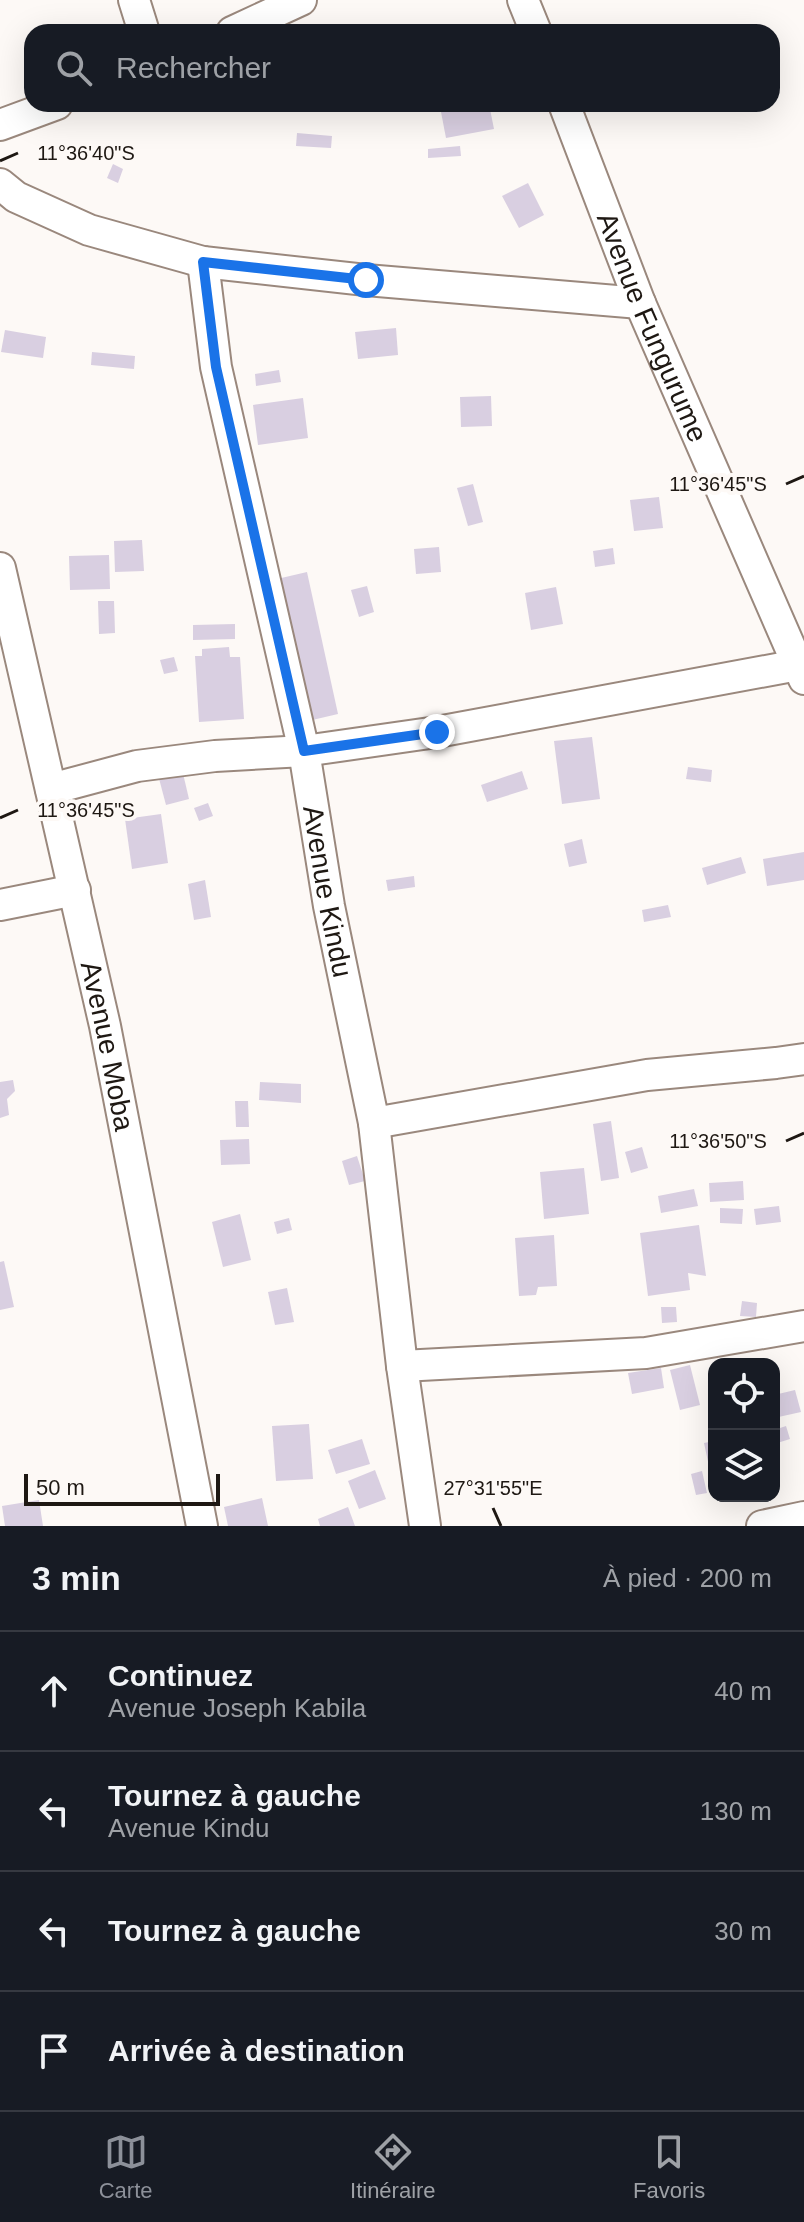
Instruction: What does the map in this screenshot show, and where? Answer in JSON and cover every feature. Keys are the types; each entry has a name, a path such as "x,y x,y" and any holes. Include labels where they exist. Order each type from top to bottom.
{"street":[{"path":"134,0 142,24"},
{"path":"249,24 301,0"},
{"path":"523,0 533,24"},
{"path":"0,125 35,112"},
{"name":"Avenue Fungurume","path":"567,112 640,303 801,672"},
{"path":"0,184 16,197 89,230 203,262 366,280 640,303"},
{"name":"Avenue Kindu","path":"203,262 216,367 304,751 329,906 374,1123 402,1366 425,1526"},
{"name":"Avenue Moba","path":"0,568 105,1026 202,1526"},
{"path":"51,789 137,766 215,756 304,751 801,672"},
{"path":"0,905 75,890"},
{"path":"374,1123 647,1075 804,1059"},
{"path":"402,1366 646,1353 804,1326"},
{"path":"762,1526 804,1517"}],"building":[{"path":"441,112 491,112 494,129 446,138"},
{"path":"297,133 332,136 331,148 296,146"},
{"path":"460,146 461,156 428,158 428,149"},
{"path":"113,164 123,169 118,183 107,178"},
{"path":"528,183 544,215 519,228 502,196"},
{"path":"396,328 398,355 358,359 355,332"},
{"path":"5,330 46,337 43,358 1,352"},
{"path":"92,352 135,356 134,369 91,365"},
{"path":"279,370 281,382 256,386 255,374"},
{"path":"491,396 492,426 461,427 460,397"},
{"path":"303,398 308,438 258,445 253,405"},
{"path":"473,484 483,522 468,526 457,488"},
{"path":"659,497 663,528 634,531 630,500"},
{"path":"142,540 144,571 115,572 114,541"},
{"path":"439,547 441,572 416,574 414,549"},
{"path":"613,548 615,564 595,567 593,551"},
{"path":"109,555 110,589 70,590 69,556"},
{"path":"307,572 338,714 308,721 277,579"},
{"path":"367,586 374,612 359,617 351,590"},
{"path":"556,587 563,624 531,630 525,593"},
{"path":"98,601 114,601 115,633 99,634"},
{"path":"235,624 235,639 193,640 193,625"},
{"path":"229,647 230,657 240,657 244,719 199,722 195,656 202,656 202,649"},
{"path":"174,657 178,671 164,674 160,660"},
{"path":"592,737 600,799 562,804 554,741"},
{"path":"181,765 189,799 166,805 157,771"},
{"path":"688,767 712,770 711,782 686,779"},
{"path":"522,771 528,789 487,802 481,785"},
{"path":"208,803 213,816 199,821 194,808"},
{"path":"161,814 168,863 132,869 125,819"},
{"path":"582,839 587,863 569,867 564,844"},
{"path":"804,852 804,880 767,886 763,859"},
{"path":"741,857 746,873 707,885 702,868"},
{"path":"414,876 415,887 388,891 386,880"},
{"path":"205,880 211,917 194,920 188,884"},
{"path":"668,905 671,917 644,922 642,910"},
{"path":"13,1080 15,1091 7,1099 9,1115 0,1118 0,1082"},
{"path":"260,1082 301,1084 301,1103 259,1100"},
{"path":"235,1101 248,1101 249,1127 236,1127"},
{"path":"611,1121 619,1178 601,1181 593,1124"},
{"path":"249,1139 250,1164 221,1165 220,1140"},
{"path":"642,1147 648,1168 631,1173 625,1152"},
{"path":"357,1156 365,1181 349,1185 342,1161"},
{"path":"584,1168 589,1214 544,1219 540,1172"},
{"path":"743,1181 744,1200 710,1202 709,1183"},
{"path":"694,1189 698,1206 661,1213 658,1196"},
{"path":"779,1206 781,1222 756,1225 754,1209"},
{"path":"720,1208 743,1209 742,1224 720,1223"},
{"path":"240,1214 251,1260 223,1267 212,1222"},
{"path":"289,1218 292,1230 277,1234 274,1222"},
{"path":"699,1225 706,1276 688,1273 690,1290 648,1296 640,1233"},
{"path":"554,1235 557,1286 538,1287 536,1295 519,1296 515,1238"},
{"path":"4,1261 14,1307 0,1310 0,1262"},
{"path":"287,1288 294,1322 275,1325 268,1292"},
{"path":"742,1301 757,1303 756,1317 740,1316"},
{"path":"661,1307 676,1307 677,1322 662,1323"},
{"path":"690,1365 700,1405 680,1410 670,1370"},
{"path":"661,1368 664,1388 632,1394 628,1373"},
{"path":"795,1390 801,1412 780,1417 780,1394"},
{"path":"309,1424 313,1479 276,1481 272,1426"},
{"path":"786,1426 790,1439 780,1442 780,1428"},
{"path":"362,1439 370,1464 336,1474 328,1450"},
{"path":"375,1470 386,1499 359,1509 348,1481"},
{"path":"702,1471 707,1493 696,1495 691,1474"},
{"path":"262,1498 268,1526 228,1526 224,1507"},
{"path":"39,1500 43,1526 5,1526 2,1506"},
{"path":"348,1507 355,1526 320,1526 318,1519"}],"route":[{"path":"366,280 203,262 216,367 304,751 437,732"}]}
